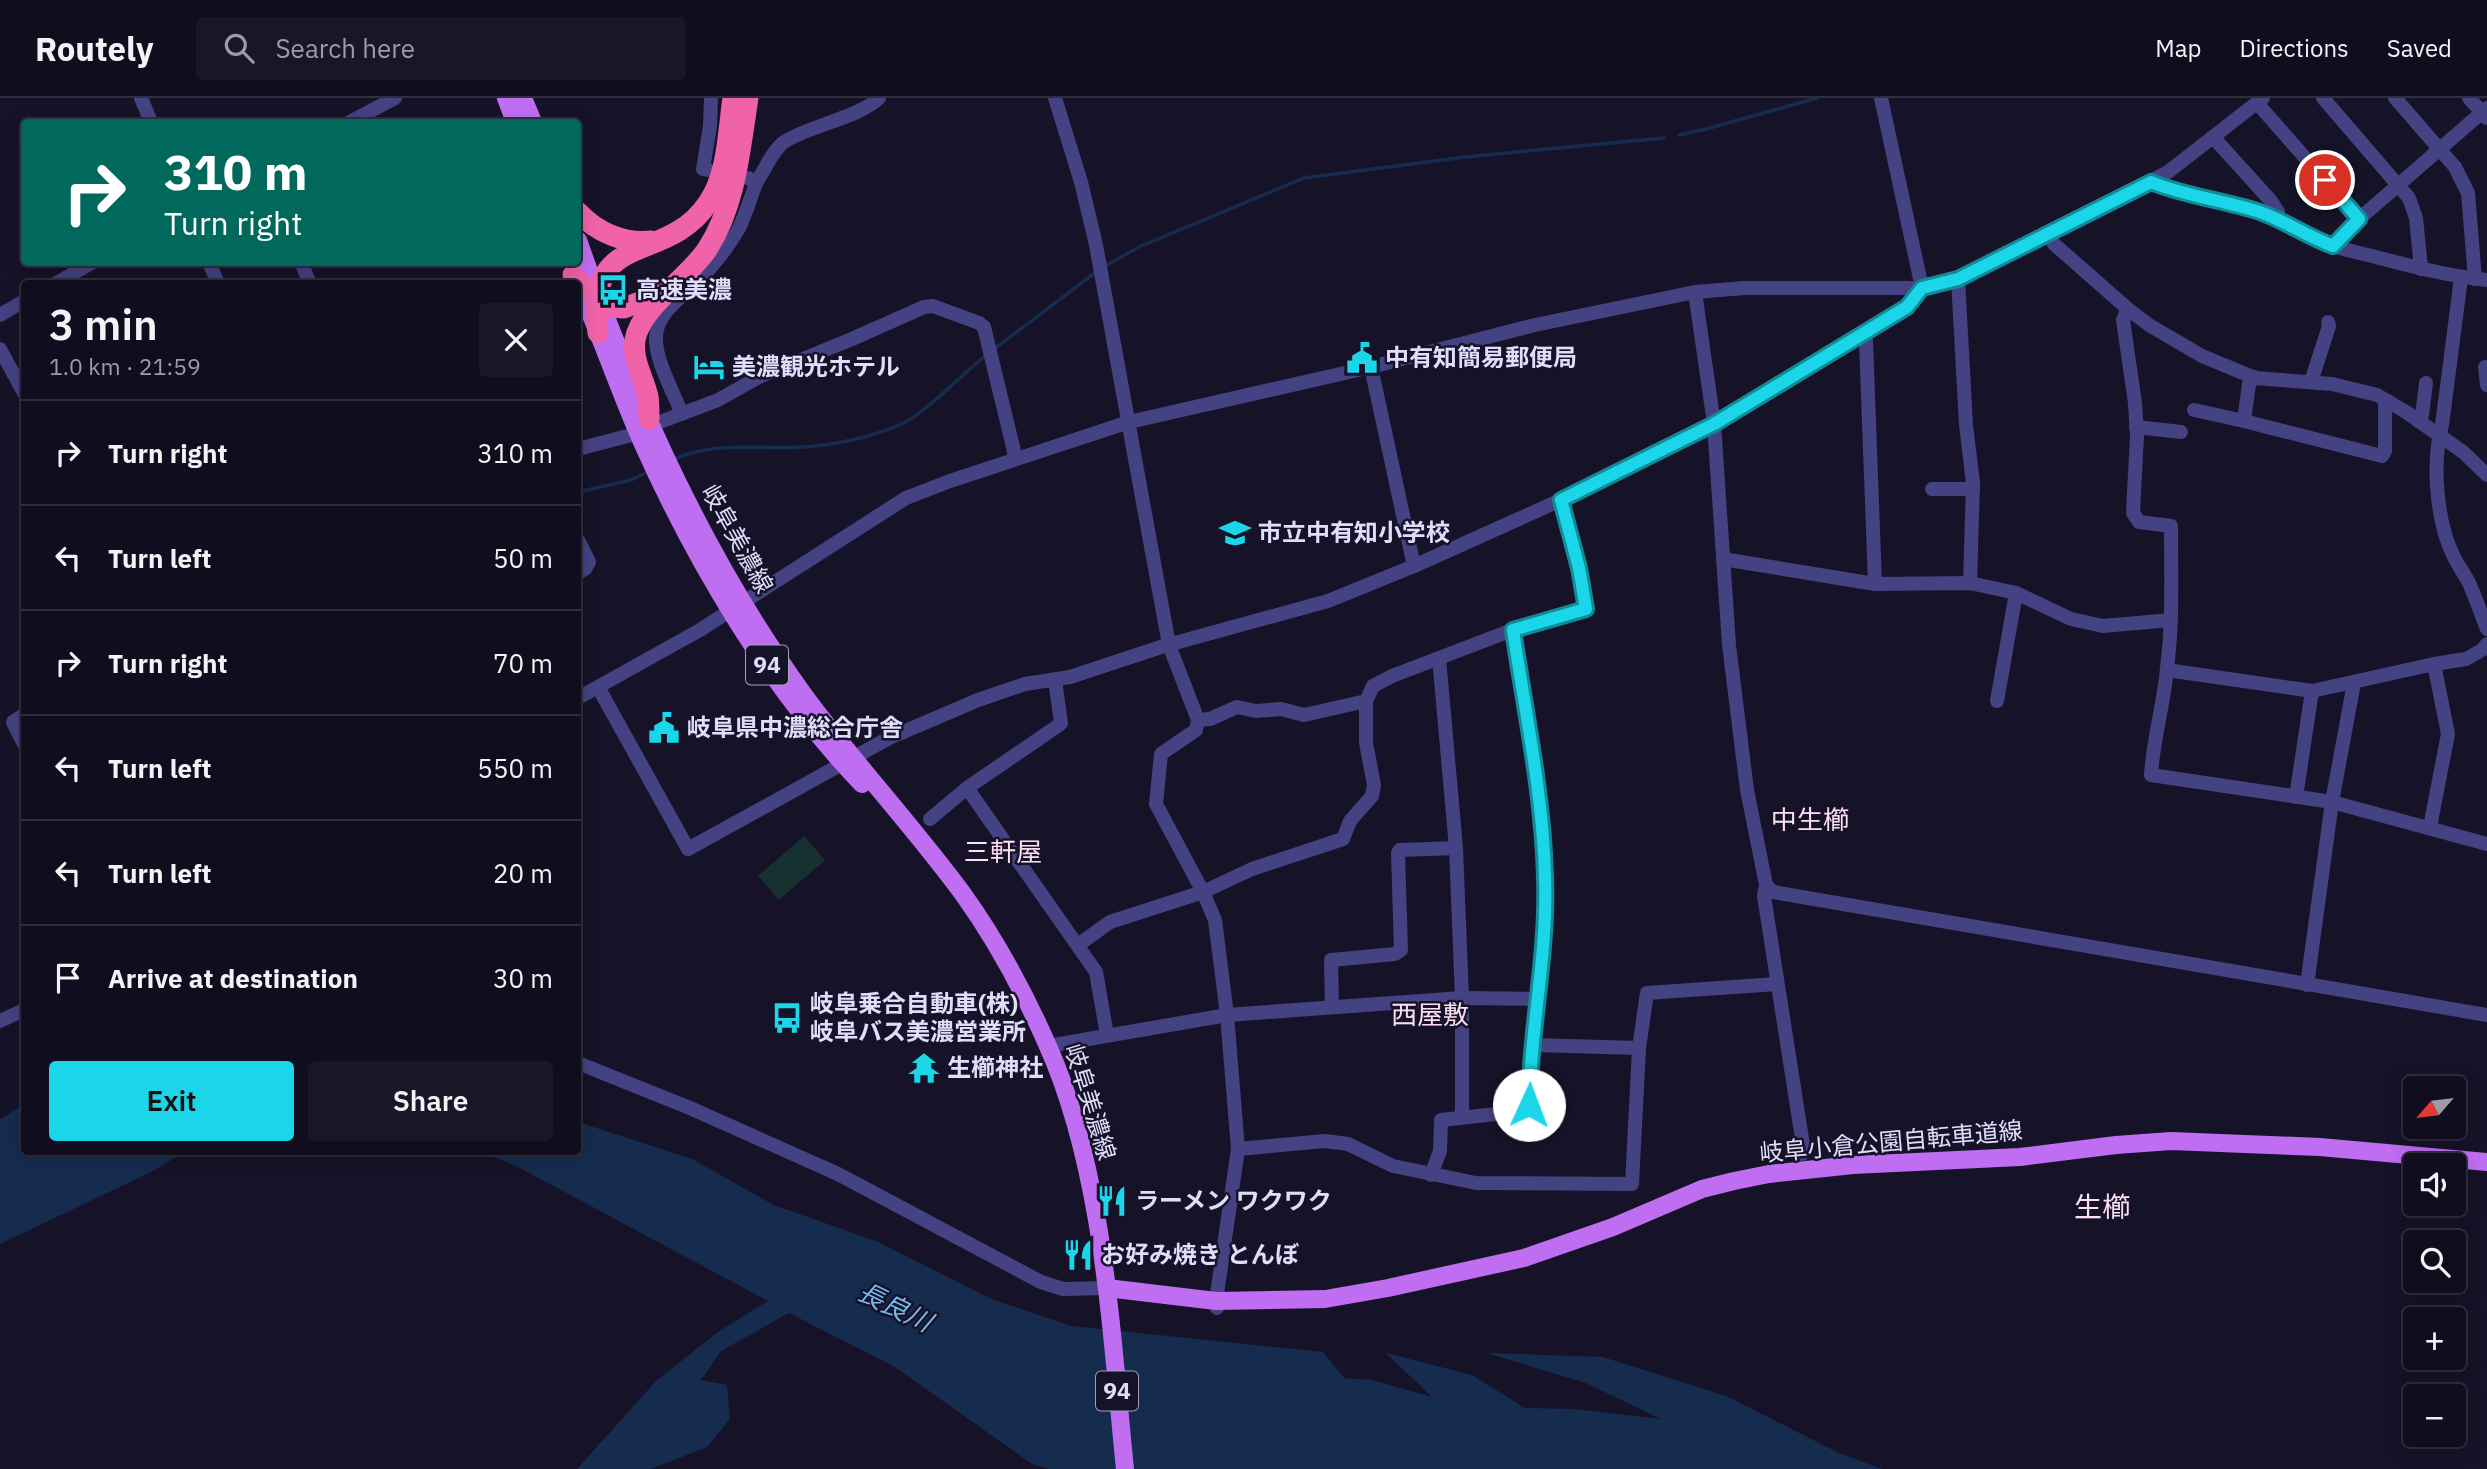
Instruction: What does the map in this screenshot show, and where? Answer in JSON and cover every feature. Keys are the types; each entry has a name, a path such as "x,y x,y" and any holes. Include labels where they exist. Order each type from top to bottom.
{"highway":[{"path":"579,280 607,268 630,252 664,239 687,226 709,202 722,168 733,98"},
{"path":"647,426 648,397 635,356 635,340 649,313 701,258 718,230 738,166 748,98"},
{"path":"581,216 614,236 645,242 664,239"},
{"path":"581,282 611,307 624,307 659,295 674,286"},
{"path":"581,286 598,333"}],"main road":[{"path":"506,98 514,119"},
{"path":"523,98 532,119"},
{"name":"岐阜美濃線","path":"581,284 647,426 677,514 806,720 848,760 912,829 964,897 1012,973 1048,1046 1073,1117 1094,1203 1107,1288 1125,1469"},
{"name":"岐阜美濃線","path":"598,333 647,426"},
{"name":"岐阜小倉公園自転車道線","path":"1107,1288 1217,1304 1325,1299 1524,1258 1613,1227 1702,1189 1734,1181 1853,1165 2020,1157 2171,1141 2320,1147 2487,1162"}],"street":[{"path":"141,98 150,119"},
{"path":"356,119 395,98"},
{"path":"708,170 704,169 711,98"},
{"path":"682,414 657,351 655,336 660,320 696,283 739,227 752,180 776,149 785,141 826,125 875,102 878,98"},
{"path":"1055,98 1081,181 1100,270 1169,645 1198,720 1196,730 1161,754 1156,804 1203,892 1218,930 1238,1149 1217,1304"},
{"path":"1881,98 1922,288"},
{"path":"2323,98 2409,198 2416,218 2421,269"},
{"path":"2395,98 2455,167 2468,193 2474,279 2439,437 2437,486 2445,534 2452,554 2469,582 2487,629"},
{"path":"2333,246 2359,219 2439,149 2485,113 2469,98"},
{"path":"581,696 737,606 906,498 1014,459 1129,422 1371,367 1535,325 1695,292 1744,288 1922,288 1958,279 2168,172 2260,100 2359,219"},
{"path":"2213,137 2271,201 2278,212 2278,219"},
{"path":"2151,182 2169,190 2254,210 2278,219 2310,238 2333,246 2421,269 2474,279"},
{"path":"2048,234 2054,244 2128,309 2149,325 2202,356 2254,377 2332,384 2377,396 2463,452 2487,475"},
{"path":"62,280 86,266"},
{"path":"1958,279 1966,425 1973,489 1970,583"},
{"path":"598,687 688,849 889,738 978,700 1025,684 1070,677 1169,645 1328,601 1561,500 1714,424 1907,307 1922,288"},
{"path":"1695,292 1714,424 1729,645 1747,790 1766,885 1764,896 1803,1145 1802,1153"},
{"path":"0,315 21,303"},
{"path":"581,448 718,400 759,377 852,340 924,307 933,306 984,327 1014,459"},
{"path":"2128,309 2123,320 2135,403 2133,513 2139,522 2171,526 2171,620 2167,670 2153,745 2151,775 2332,802 2487,844"},
{"path":"2311,382 2328,323"},
{"path":"1863,332 1866,341 1875,584"},
{"path":"0,349 21,388"},
{"path":"2485,366 2487,385"},
{"path":"1371,367 1414,566"},
{"path":"2244,421 2249,384 2254,377"},
{"path":"2418,421 2422,415 2426,383"},
{"path":"2194,410 2382,456 2385,451 2385,406 2388,401"},
{"path":"2136,427 2181,432"},
{"path":"1932,489 1973,489"},
{"path":"1078,945 1110,922 1203,892 1252,869 1343,839 1350,821 1372,796 1374,785 1366,743 1366,701 1373,686 1392,676 1513,630 1586,609 1579,568 1561,500"},
{"path":"581,546 589,562 581,571"},
{"path":"1723,559 1875,584 1970,583 2016,593 2071,619 2102,626 2171,620"},
{"path":"1997,701 2016,593"},
{"path":"1431,1175 1440,1151 1441,1120 1524,1111 1529,1105 1544,951 1545,877 1534,761 1513,630"},
{"path":"2167,670 2312,691 2466,659 2487,644"},
{"path":"1439,658 1455,848 1462,998 1462,1117"},
{"path":"2430,827 2448,734 2434,664"},
{"path":"930,819 967,788 1061,723 1055,680"},
{"path":"2307,985 2332,802 2354,683"},
{"path":"2296,797 2312,691"},
{"path":"1198,720 1209,719 1237,706 1256,711 1281,709 1304,715 1366,701"},
{"path":"21,717 13,722 21,738"},
{"path":"967,788 1097,972 1107,1035"},
{"path":"1332,1007 1331,960 1395,954 1401,950 1400,850 1455,848"},
{"path":"1766,885 1773,892 2487,1015"},
{"path":"1238,1149 1325,1141 1348,1144 1393,1166 1476,1183 1632,1184 1639,1048 1647,993 1777,984"},
{"path":"1048,1046 1227,1015 1462,998 1538,999"},
{"path":"0,1021 21,1011"},
{"path":"1533,1045 1639,1048"},
{"path":"581,1064 690,1108 838,1174 1041,1282 1063,1289 1107,1288"}],"green space":[{"path":"804,836 825,860 779,900 758,876"}],"water":[{"path":"21,1107 21,1155 180,1155 151,1172 0,1244 0,1119"},
{"name":"長良川","path":"581,1123 692,1159 774,1205 878,1242 989,1298 1071,1326 1323,1352 1344,1378 1372,1380 1432,1397 1386,1353 1472,1375 1525,1408 1574,1409 1661,1419 1586,1383 1487,1353 1603,1357 1726,1396 1839,1453 1882,1469 1049,1469 1032,1464 895,1367 789,1313 721,1351 701,1380 727,1385 730,1419 707,1447 651,1469 577,1469 656,1381 718,1332 768,1301 518,1167 489,1155 581,1155"}],"waterway":[{"path":"1679,135 1817,98"},
{"path":"1105,266 1139,247 1304,178 1465,157 1664,138"},
{"path":"993,350 1096,272"},
{"path":"672,460 705,450 817,446 882,432 922,411 987,354"},
{"path":"581,491 631,480 649,471"}],"place":[{"name":"高速美濃","path":"613,290"},
{"name":"中有知簡易郵便局","path":"1362,358"},
{"name":"美濃観光ホテル","path":"709,367"},
{"name":"市立中有知小学校","path":"1235,533"},
{"name":"岐阜県中濃総合庁舎","path":"664,728"},
{"name":"岐阜乗合自動車(株) 岐阜バス美濃営業所","path":"787,1018"},
{"name":"生櫛神社","path":"924,1068"},
{"name":"ラーメン ワクワク","path":"1112,1201"},
{"name":"お好み焼き とんぼ","path":"1078,1255"}],"district":[{"name":"中生櫛","path":"1810,820"},
{"name":"三軒屋","path":"1003,852"},
{"name":"西屋敷","path":"1430,1015"},
{"name":"生櫛","path":"2102,1207"}],"route":[{"path":"1529,1105 1529,1079 1544,951 1545,877 1534,761 1513,630 1586,609 1579,568 1561,500 1714,424 1907,307 1922,288 1958,279 2151,182 2169,190 2254,210 2278,219 2310,238 2333,246 2359,219 2325,180"}]}
